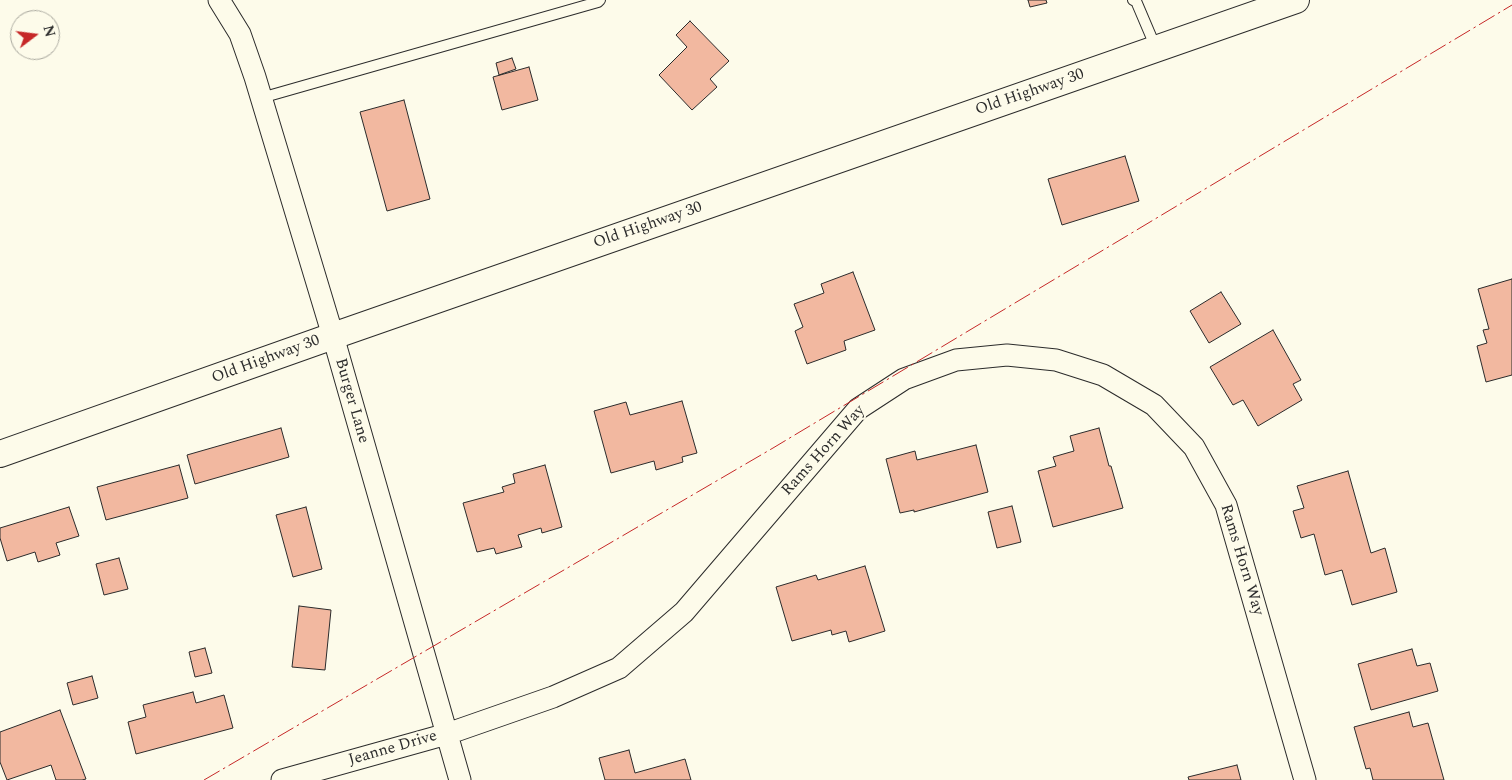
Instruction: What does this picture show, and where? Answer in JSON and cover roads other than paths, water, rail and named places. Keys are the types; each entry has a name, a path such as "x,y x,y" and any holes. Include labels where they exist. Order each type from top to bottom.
{"street":[{"name":"Burger Lane","path":"219,0 240,34 261,98 333,336 460,780"},
{"name":"Old Highway 30","path":"0,454 1296,0"},
{"name":"Rams Horn Way","path":"447,734 554,697 619,668 684,612 858,409 904,379 956,360 1007,355 1056,360 1103,375 1154,405 1194,447 1226,505 1305,780"},
{"name":"Jeanne Drive","path":"282,780 447,734"}],"lane":[{"path":"261,98 600,0"},
{"path":"1132,0 1136,1 1157,49"}]}
